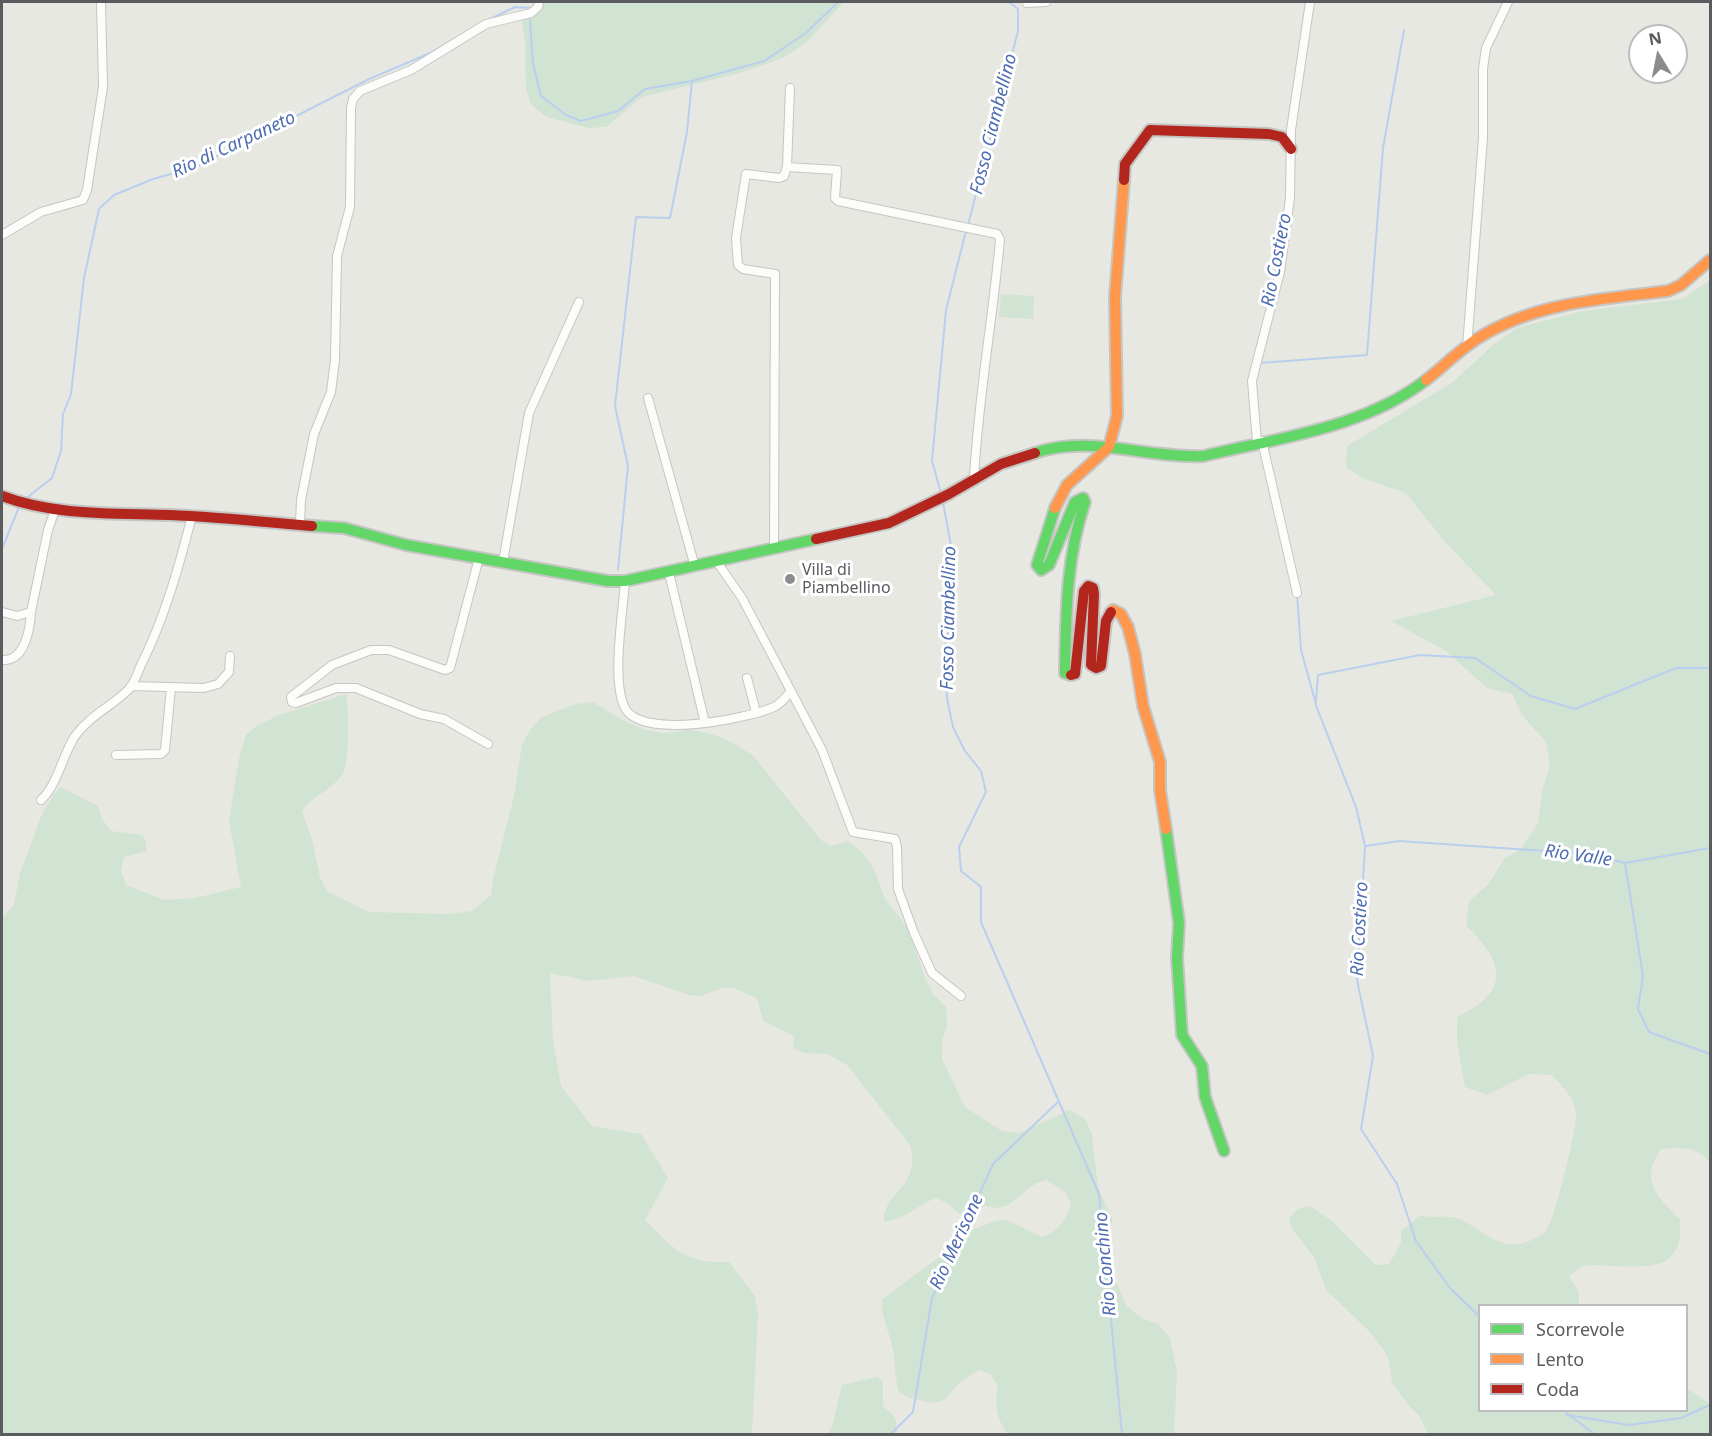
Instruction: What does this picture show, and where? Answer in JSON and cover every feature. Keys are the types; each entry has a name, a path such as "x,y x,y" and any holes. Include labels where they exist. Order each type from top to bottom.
{"main road":[{"path":"1224,1150 1207,1106 1202,1066 1182,1035 1177,958 1179,923 1160,790 1160,762 1143,706 1135,654 1128,627 1121,614 1113,610 1106,621 1101,666 1096,668 1091,666 1094,594 1093,588 1088,586 1084,591 1075,674 1068,676 1065,673 1066,571 1076,521 1085,502 1083,498 1075,502 1048,565 1041,570 1037,565 1058,500 1067,485 1109,447 1117,416 1115,297 1125,164 1141,139 1150,130 1269,134 1282,137 1291,149"},
{"path":"2,496 29,506 55,510 192,516 344,528 406,545 625,581 889,523 942,498 1001,464 1045,449 1079,445 1183,457 1204,456 1350,417 1403,397 1426,383 1467,346 1511,322 1565,303 1668,291 1682,285 1710,260"}],"street":[{"path":"2,235 41,212 83,200 87,190 103,87 101,2"},
{"path":"300,523 301,500 314,434 331,392 335,360 337,255 350,207 353,99 360,91 411,70 486,24 531,13 538,7 539,2"},
{"path":"1027,3 1046,2"},
{"path":"1297,593 1260,442 1252,381 1278,280 1290,198 1291,149 1310,2"},
{"path":"1467,346 1483,138 1483,69 1486,48 1508,2"},
{"path":"774,548 774,274 743,269 738,265 736,238 746,174 779,178 784,176 788,167 790,88"},
{"path":"788,167 837,170 835,198 838,201 997,234 999,239 977,421 974,479"},
{"path":"503,562 530,413 579,302"},
{"path":"648,398 695,567"},
{"path":"4,660 10,660 19,653 30,629 48,530 55,510"},
{"path":"41,800 53,782 63,756 77,733 99,711 131,686 158,631 165,602 179,569 192,516"},
{"path":"479,558 450,668 445,670 389,650 372,650 332,665 291,697 292,702 296,703 336,688 356,688 420,714 444,719 488,744"},
{"path":"717,562 742,598 822,750 853,832 895,839 898,889 914,933 932,974 961,996"},
{"path":"669,573 705,723"},
{"path":"625,581 620,698 627,711 640,720 674,726 705,723 774,707 790,692"},
{"path":"2,612 17,615 32,612"},
{"path":"131,686 171,688 214,686 229,672 230,656"},
{"path":"747,678 756,712"},
{"path":"116,755 161,754 165,750 171,688"}],"green space":[{"path":"543,2 844,2 806,43 783,58 740,73 642,97 606,127 588,128 546,117 530,103 526,88 525,42 521,18 538,12"},
{"path":"1710,280 1710,1164 1701,1154 1683,1148 1662,1149 1655,1160 1651,1170 1654,1188 1658,1196 1680,1220 1679,1241 1673,1254 1662,1262 1632,1267 1581,1266 1569,1277 1579,1292 1579,1304 1478,1304 1478,1412 1688,1412 1688,1389 1710,1404 1710,1434 1428,1434 1419,1415 1392,1383 1389,1360 1383,1349 1369,1331 1326,1290 1314,1257 1293,1230 1289,1218 1298,1209 1310,1206 1331,1220 1376,1265 1389,1264 1401,1243 1401,1231 1420,1215 1460,1219 1503,1243 1524,1243 1545,1232 1554,1212 1565,1174 1576,1121 1573,1101 1551,1075 1529,1074 1487,1095 1465,1087 1457,1041 1457,1017 1486,997 1494,987 1496,976 1495,964 1489,952 1466,926 1469,901 1488,885 1504,859 1522,848 1538,823 1543,787 1550,766 1546,742 1522,715 1512,694 1487,688 1446,651 1391,621 1496,595 1445,542 1406,493 1364,479 1346,467 1347,446 1453,382 1493,345 1517,328 1583,311 1682,299"},
{"path":"1001,294 1034,296 1033,319 999,317"},
{"path":"346,694 348,747 343,773 334,784 311,801 302,811 312,839 320,878 328,892 369,912 448,914 472,911 491,895 514,796 522,745 530,730 542,717 576,704 593,702 646,730 666,733 698,731 732,742 754,757 821,840 831,846 848,841 862,852 873,867 885,899 908,928 925,978 933,994 946,1007 947,1025 942,1041 942,1059 965,1107 1002,1131 1020,1133 1069,1110 1085,1119 1092,1135 1098,1187 1112,1219 1108,1254 1111,1271 1127,1306 1141,1318 1158,1324 1170,1338 1177,1372 1174,1434 1007,1434 997,1411 998,1386 990,1374 979,1370 960,1382 944,1400 933,1403 910,1398 899,1392 882,1299 942,1255 960,1235 995,1221 1007,1220 1042,1237 1047,1235 1061,1224 1069,1209 1071,1204 1066,1193 1047,1180 1036,1183 1008,1205 997,1208 985,1206 964,1218 947,1203 936,1198 904,1216 884,1221 890,1202 911,1171 910,1145 847,1065 827,1054 803,1053 793,1048 794,1036 763,1021 757,998 733,988 722,988 700,996 689,995 634,976 589,981 550,973 553,1040 561,1086 592,1126 641,1134 668,1178 645,1220 681,1253 701,1260 729,1262 755,1296 758,1315 752,1434 2,1434 2,918 14,905 20,873 42,814 61,787 98,806 102,819 111,831 142,835 147,851 124,857 121,871 126,885 164,900 195,898 241,887 229,821 239,759 246,735 255,727 277,716"},
{"path":"877,1377 883,1381 883,1406 895,1417 898,1434 827,1434 832,1427 842,1385"}],"waterway":[{"path":"618,570 628,466 615,406 636,217 670,218 687,132 692,81 764,61 806,33 838,2"},
{"name":"Fosso Ciambellino","path":"968,225 1018,31 1018,9 1009,2"},
{"name":"Rio di Carpaneto","path":"488,20 515,7 530,8 530,11"},
{"name":"Rio di Carpaneto","path":"530,20 533,64 541,96 566,115 581,121 618,111 645,89 692,81"},
{"name":"Rio di Carpaneto","path":"24,500 52,478 61,451 63,414 71,394 84,278 99,209 114,195 153,179 196,167 367,80 430,53 480,24"},
{"path":"1259,363 1367,355 1383,148 1404,30"},
{"name":"Fosso Ciambellino","path":"941,493 932,461 946,310 966,231"},
{"name":"Fosso Ciambellino","path":"943,502 953,557 953,614 944,650 947,698 953,727 965,751 981,771 986,792 959,847 961,871 981,887 981,922 1099,1194 1122,1434"},
{"name":"Rio di Carpaneto","path":"2,549 19,507"},
{"name":"Rio Costiero","path":"1297,594 1301,650 1317,708 1356,807 1365,846 1357,980 1373,1056 1361,1129 1397,1184 1416,1241 1450,1288 1478,1315"},
{"path":"1316,700 1318,675 1420,655 1475,658 1531,696 1575,709 1676,668 1710,668"},
{"name":"Rio Valle","path":"1366,846 1399,841 1589,854 1625,863 1710,848"},
{"name":"Rio Valle","path":"1625,863 1643,976 1638,1009 1649,1032 1710,1054"},
{"name":"Rio Merisone","path":"891,1434 913,1412 932,1298 993,1164 1059,1101"},
{"path":"1567,1415 1629,1425 1681,1418 1710,1405"},
{"name":"Rio Costiero","path":"1566,1412 1594,1434"}],"traffic: fast":[{"path":"1035,453 1055,448 1097,446 1183,456 1204,456 1290,437 1348,420 1376,410 1426,380"},
{"path":"1055,508 1037,565 1041,570 1049,565 1075,502 1083,498 1085,502 1074,544 1068,586 1065,673 1071,675"},
{"path":"312,526 344,528 406,545 608,581 625,581 816,539"},
{"path":"1166,829 1179,923 1177,958 1182,1035 1202,1066 1205,1097 1224,1151"}],"traffic: slow":[{"path":"1055,508 1067,485 1109,447 1117,416 1115,297 1124,180"},
{"path":"1426,380 1459,352 1502,325 1524,316 1571,304 1668,291 1681,285 1710,260"},
{"path":"1111,612 1113,610 1121,614 1128,627 1135,654 1143,706 1160,762 1160,790 1166,829"}],"traffic: jam":[{"path":"1124,180 1125,164 1150,130 1269,134 1282,137 1291,149"},
{"path":"816,539 889,523 949,494 1001,464 1035,453"},
{"path":"2,496 64,510 206,517 312,526"},
{"path":"1071,675 1075,674 1084,591 1088,586 1093,588 1094,594 1091,665 1096,668 1101,666 1106,621 1111,612"}],"place":[{"name":"Villa di Piambellino","path":"790,579"}],"water label":[{"name":"Rio Conchino","path":"1106,1264"}]}
